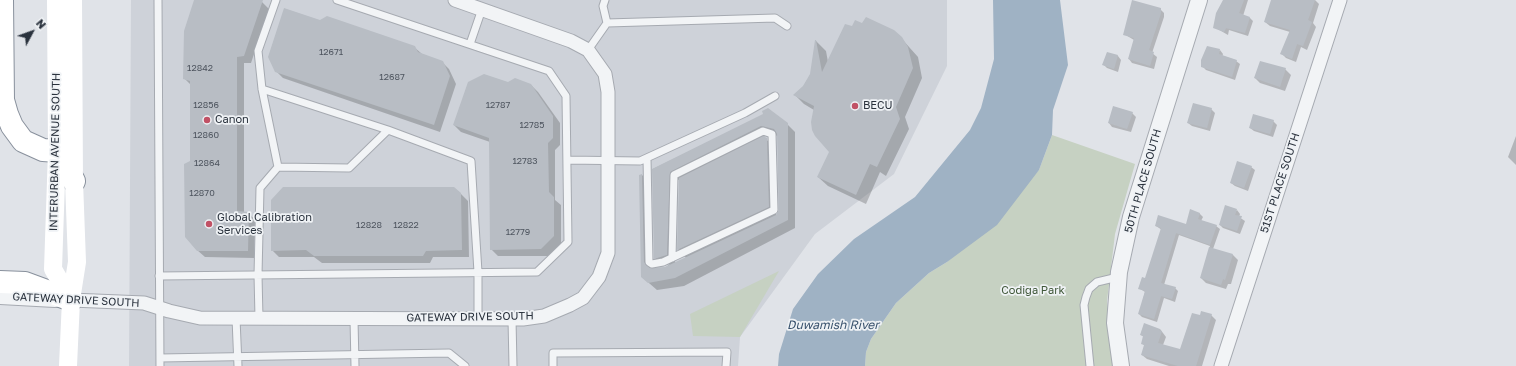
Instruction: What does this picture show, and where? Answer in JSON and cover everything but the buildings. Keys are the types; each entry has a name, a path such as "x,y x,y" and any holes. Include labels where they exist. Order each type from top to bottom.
{"highway":[{"path":"2,0 3,100 7,114 12,126 23,141 43,150 57,151 74,180"},
{"path":"0,282 25,283 71,300"}],"main road":[{"name":"INTERURBAN AVENUE SOUTH","path":"56,0 57,151 53,269 71,300"},
{"name":"INTERURBAN AVENUE SOUTH","path":"68,366 71,300 77,262 74,180 73,0"}],"street":[{"name":"GATEWAY DRIVE SOUTH","path":"0,296 144,303 200,318 354,319 512,319 544,316 583,298 599,277 608,253 608,92 605,74 588,50 572,41 455,0"},
{"name":"50TH PLACE SOUTH","path":"1121,366 1115,323 1118,277 1131,217 1198,0"},
{"name":"51ST PLACE SOUTH","path":"1221,366 1340,0"}],"lane":[{"path":"158,0 160,366"},
{"path":"276,0 258,51 262,89 278,167"},
{"path":"159,276 537,272 568,242 566,96 549,71 337,0"},
{"path":"588,50 607,23 603,6 605,0"},
{"path":"470,44 482,9"},
{"path":"607,23 775,18 787,26"},
{"path":"262,89 388,130 471,160 478,272 478,319"},
{"path":"567,160 640,161 745,113 775,96"},
{"path":"278,167 349,168 388,130"},
{"path":"647,158 649,262 652,264 663,262 672,258 774,210 772,134 764,130 674,176 672,258"},
{"path":"259,318 258,275 260,188 278,167"},
{"path":"1090,366 1084,305 1086,297 1089,289 1097,282 1118,277"},
{"path":"236,318 238,366"},
{"path":"354,319 355,366"},
{"path":"512,319 513,366"},
{"path":"553,366 553,353 727,352 726,366"},
{"path":"160,358 449,353 465,366"}],"shaded area":[{"path":"131,0 947,0 947,66 894,174 815,234 740,337 738,366 129,366"}],"green space":[{"name":"Codiga Park","path":"1052,135 1135,164 1115,234 1107,301 1113,366 865,366 866,352 871,339 896,303 929,273 947,262 1039,170"},
{"path":"779,271 740,337 693,336 690,314"}],"water":[{"name":"Duwamish River","path":"993,0 1060,0 1068,65 1053,110 1052,135 1039,170 997,225 947,262 929,273 896,303 871,339 866,352 865,366 778,366 779,354 793,309 818,274 854,239 915,197 970,130 981,108 994,59"}],"place":[{"name":"BECU","path":"855,106"},
{"name":"Canon","path":"207,120"},
{"name":"Global Calibration Services","path":"209,224"}]}
